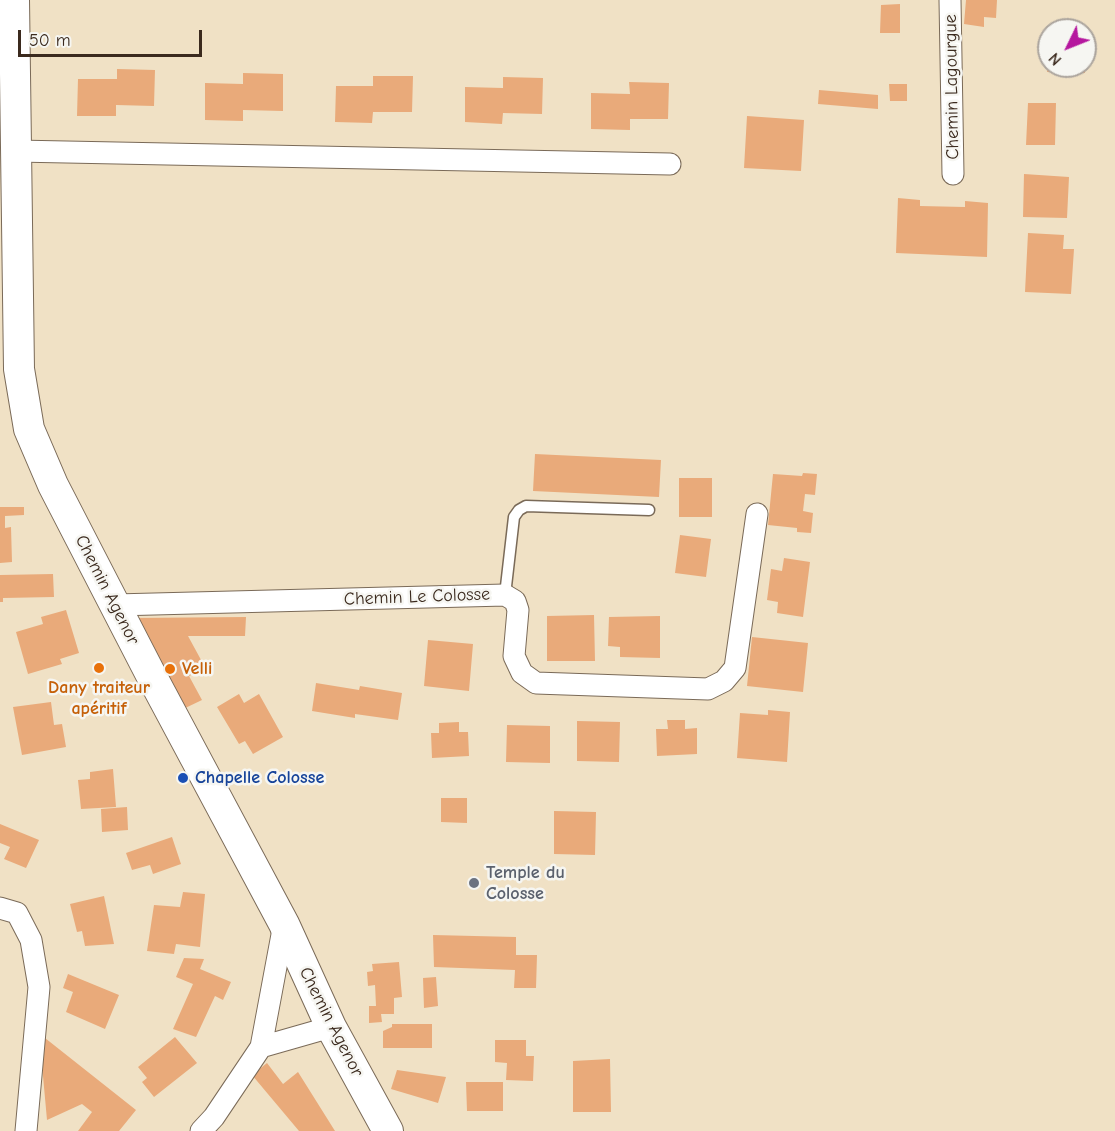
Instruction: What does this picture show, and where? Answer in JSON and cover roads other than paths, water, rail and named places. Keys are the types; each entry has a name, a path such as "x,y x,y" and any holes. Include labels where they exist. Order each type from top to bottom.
{"main road":[{"name":"Chemin Agenor","path":"14,0 19,369 29,429 53,485 284,924 331,1027 388,1131"}],"street":[{"name":"Chemin Lagourgue","path":"950,0 953,174"},
{"path":"16,151 670,164"},
{"name":"Chemin Le Colosse","path":"116,605 505,595 515,601 518,610 514,656 522,672 536,683 708,689 724,681 735,668 757,514"},
{"path":"0,908 17,913 32,940 39,987 26,1131"},
{"path":"201,1131 214,1118 261,1047 284,924"},
{"path":"261,1047 331,1027"}],"lane":[{"path":"505,595 514,517 519,510 526,506 649,510"}],"place":[{"name":"Dany traiteur apéritif","path":"99,668"},
{"name":"Velli","path":"170,669"},
{"name":"Chapelle Colosse","path":"183,778"},
{"name":"Temple du Colosse","path":"474,883"}]}
